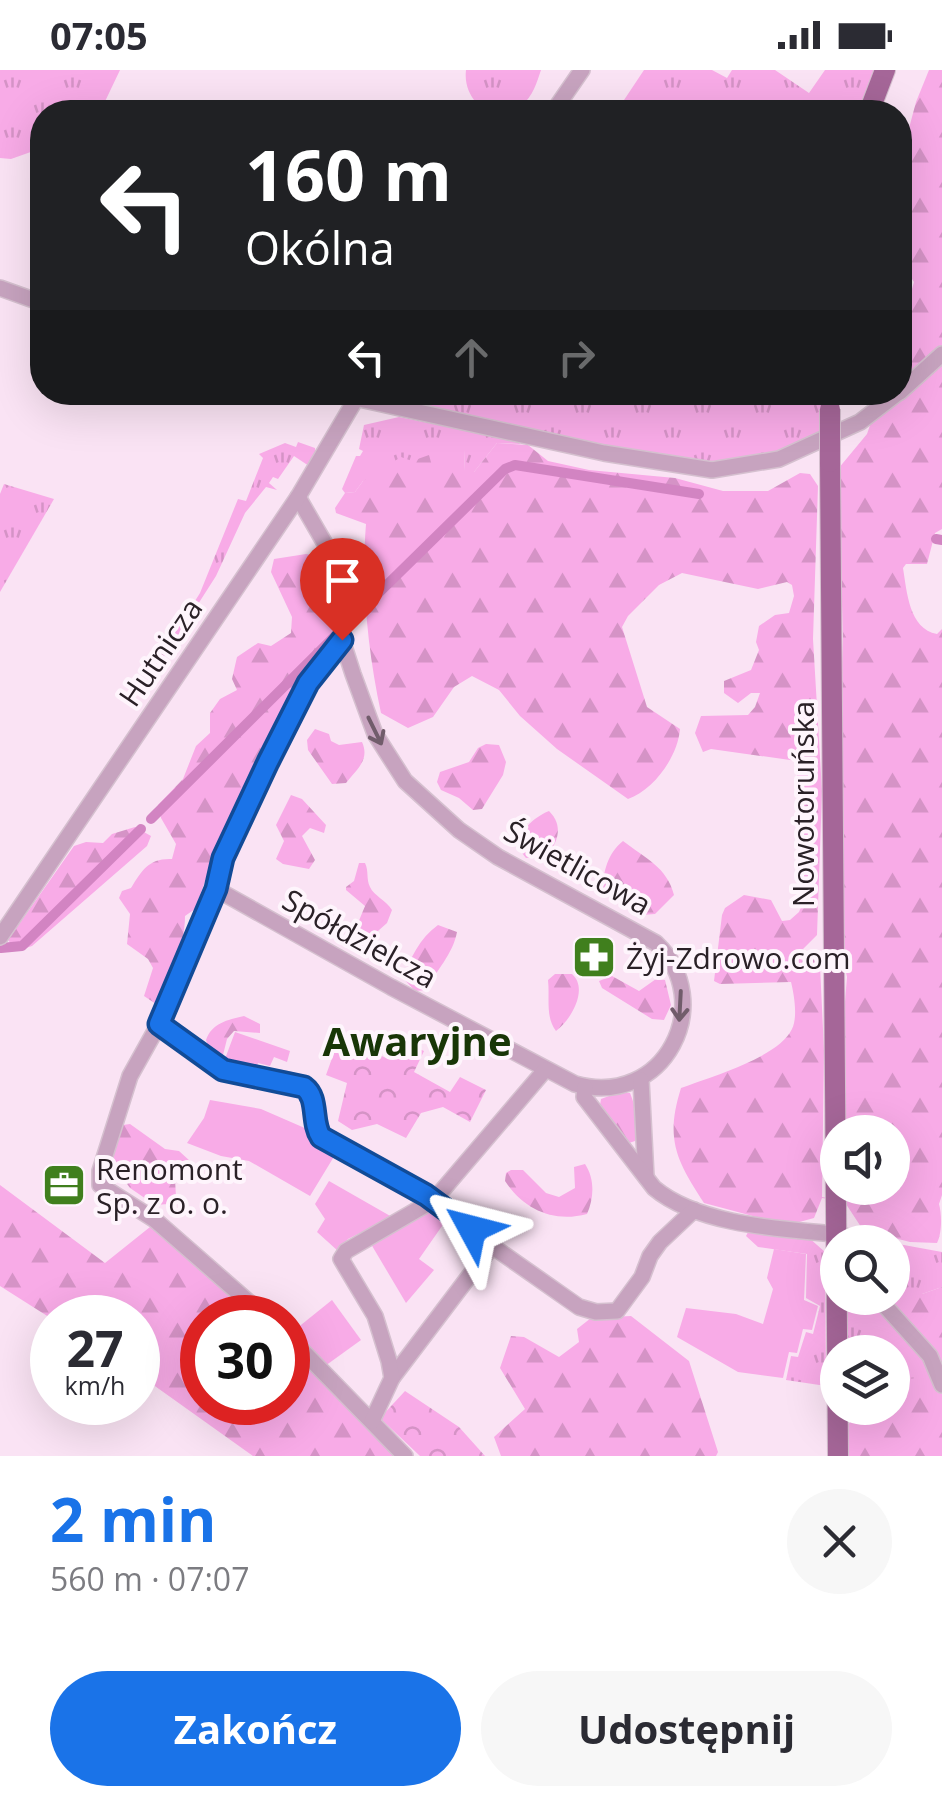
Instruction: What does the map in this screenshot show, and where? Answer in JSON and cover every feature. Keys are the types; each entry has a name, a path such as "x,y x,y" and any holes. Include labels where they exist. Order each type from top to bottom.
{"main road":[{"path":"874,100 886,70"},
{"name":"Nowotoruńska","path":"830,405 845,1225"},
{"name":"Nowotoruńska","path":"838,1456 843,1315"}],"street":[{"path":"561,100 582,70"},
{"path":"0,288 30,299"},
{"path":"912,381 942,354"},
{"name":"Hutnicza","path":"0,938 298,497 353,405"},
{"path":"398,405 660,464 712,470 779,459 860,422 883,405"},
{"name":"Świetlicowa","path":"298,497 339,568 344,608 342,640 374,734 405,781 498,857 640,932 669,957 681,986 677,1036 667,1055 641,1080"},
{"path":"241,1295 155,1220 100,1185 100,1171 130,1076 159,1024 216,889 223,858 308,683 342,640"},
{"name":"Spółdzielcza","path":"216,889 545,1070 585,1087 604,1088 641,1080"},
{"path":"159,1024 223,1070 304,1087 312,1096 316,1129 321,1137 434,1200 579,1307 596,1312 617,1311 642,1277 660,1242 694,1210"},
{"path":"392,1378 380,1326 341,1259 346,1251 434,1200 545,1070"},
{"path":"641,1080 646,1177"},
{"path":"585,1087 584,1097 664,1197 694,1210 820,1234"},
{"path":"372,1421 392,1378 492,1246"},
{"path":"893,1315 930,1356 942,1384"},
{"path":"310,1358 405,1456"}],"green space":[{"path":"0,70 120,70 106,100 30,100 30,152 11,159 0,158"},
{"path":"466,70 541,70 527,100 474,100 466,82"},
{"path":"644,70 712,70 727,78 732,70 775,70 809,93 825,70 878,70 865,100 624,100"},
{"path":"929,70 942,70 942,529 935,533 927,564 906,564 903,568 908,598 920,625 937,634 942,629 942,1195 937,1243 910,1242 910,1225 860,1225 847,1205 910,1205 910,1115 843,1115 841,1051 847,977 838,934 843,638 838,469 867,434 877,405 912,405 912,117"},
{"path":"401,405 821,405 822,436 780,454 716,465 669,461"},
{"path":"399,417 520,444 497,443 474,472 465,472 464,450 442,467 363,481 355,492 345,493 342,489 356,456 363,451 359,449 364,425"},
{"path":"298,442 315,448 316,456 309,466 294,456 278,479 273,477 269,483 277,490 266,487 245,513 216,576 154,673 154,666 200,593 238,499 246,501 263,458 259,454 285,443 296,447"},
{"path":"497,443 528,445 548,461 589,470 675,478 723,491 768,491 800,473 810,474 818,486 813,639 822,791 817,935 803,949 820,966 824,1050 820,1203 814,1218 792,1224 704,1203 676,1148 674,1121 681,1088 758,1058 784,1039 794,1024 791,982 714,981 722,915 725,908 744,895 771,900 782,921 790,920 804,900 798,870 797,761 711,749 703,752 695,733 701,716 748,715 755,707 760,693 751,693 738,703 724,693 724,681 751,670 759,650 759,626 775,615 789,613 794,596 792,585 787,582 758,589 682,573 659,585 628,616 622,627 647,707 680,729 675,750 663,771 647,788 628,799 557,749 520,716 499,690 472,676 454,687 433,717 408,728 381,713 367,619 366,524 336,513 345,493 355,492 363,481 401,457 412,461 429,455 432,466 442,467 444,452 464,449 465,471 474,472"},
{"path":"4,484 54,499 0,592 0,494"},
{"path":"318,556 334,573 339,596 330,646 291,695 221,837 195,909 185,916 180,950 159,1006 144,996 153,968 148,959 127,944 130,914 119,898 147,866 172,859 176,844 158,805 183,779 196,746 210,733 210,713 220,699 237,690 232,679 237,657 258,643 271,646 291,633 292,617 271,572 274,559"},
{"path":"315,729 329,734 331,741 339,745 362,742 363,759 346,783 332,784 308,750 307,740"},
{"path":"499,745 506,762 503,775 482,809 473,810 441,790 437,782 440,772 469,762 478,748"},
{"path":"291,795 302,799 326,825 324,833 310,828 302,836 315,860 309,869 276,859 284,841 276,825"},
{"path":"549,811 558,827 554,844 547,855 526,858 518,848 521,836 532,821"},
{"path":"135,827 151,836 147,846 32,946 17,951 8,940 74,846 103,843 112,834"},
{"path":"623,841 654,864 671,885 674,895 655,914 642,915 631,895 607,897 602,890 607,863"},
{"path":"359,863 365,863 372,890 392,910 387,923 369,939 358,935 365,906 346,890 354,881"},
{"path":"438,925 457,932 455,940 426,990 415,991 404,979 406,971 421,943"},
{"path":"555,974 572,974 579,988 572,1012 556,1031 549,1013 548,980"},
{"path":"612,976 639,991 656,979 665,980 671,1005 664,1020 652,1019 602,988 599,981"},
{"path":"244,1016 260,1024 260,1033 234,1031 227,1039 223,1055 210,1052 206,1040 212,1030"},
{"path":"235,1032 290,1051 287,1062 274,1057 270,1066 258,1063 255,1073 222,1067"},
{"path":"340,1036 388,1059 399,1040 424,1051 414,1072 450,1092 460,1077 486,1090 470,1122 443,1107 421,1113 406,1138 377,1124 352,1130 338,1121 347,1083 326,1075"},
{"path":"630,1093 634,1104 636,1135 635,1141 629,1143 600,1105 601,1099"},
{"path":"210,1100 261,1109 307,1129 306,1133 338,1150 310,1196 249,1161 221,1156 187,1143 204,1118"},
{"path":"130,1124 190,1161 175,1179 176,1197 168,1204 155,1205 130,1188 112,1163 116,1137 123,1125"},
{"path":"585,1164 592,1189 587,1214 563,1217 541,1212 521,1200 505,1181 506,1173 523,1170 546,1193 559,1197 575,1188 574,1167"},
{"path":"329,1181 392,1217 348,1239 338,1251 317,1232 325,1219 315,1204"},
{"path":"0,1185 105,1263 155,1223 236,1295 180,1295 180,1404 160,1390 160,1295 30,1295 30,1305 0,1286"},
{"path":"433,1202 449,1216 419,1259 434,1270 406,1303 368,1239"},
{"path":"749,1230 808,1237 820,1248 820,1306 806,1298 807,1254 758,1247 746,1236"},
{"path":"910,1246 942,1252 942,1287 922,1294 941,1394 918,1380 910,1380 910,1335 844,1335 844,1315 910,1315"},
{"path":"774,1249 806,1254 804,1300 818,1306 812,1330 803,1329 797,1353 789,1352 783,1378 738,1372 677,1337 686,1308 736,1314 763,1324 773,1289 767,1278"},
{"path":"942,1287 942,1372 902,1315 910,1315 910,1303"},
{"path":"332,1300 361,1340 325,1366 310,1351 310,1318"},
{"path":"820,1306 820,1315 825,1315 826,1335 820,1335 820,1385 786,1380 791,1356 798,1357 806,1332 813,1334"},
{"path":"631,1316 689,1361 718,1452 716,1456 501,1456 494,1437 525,1409 500,1368 511,1336 524,1337 559,1357 579,1342 577,1329 591,1318"},
{"path":"310,1365 397,1456 253,1456 210,1425 310,1425"},
{"path":"910,1379 924,1379 942,1394 942,1456 846,1456 847,1425 910,1425"},
{"path":"405,1391 459,1427 485,1456 420,1456 380,1418"}],"waterway":[{"path":"349,622 505,469 515,465 699,494"},
{"path":"936,539 942,540"},
{"path":"151,819 336,635"},
{"path":"1,948 22,946 141,829"}],"place":[{"name":"Żyj-Zdrowo.com","path":"594,957"},
{"name":"Renomont Sp. z o. o.","path":"64,1185"}],"district":[{"name":"Awaryjne","path":"417,1040"}],"route":[{"path":"342,640 308,683 268,762 223,858 216,889 159,1024 216,1067 304,1087 312,1096 316,1129 321,1137 426,1195 472,1229"}]}
